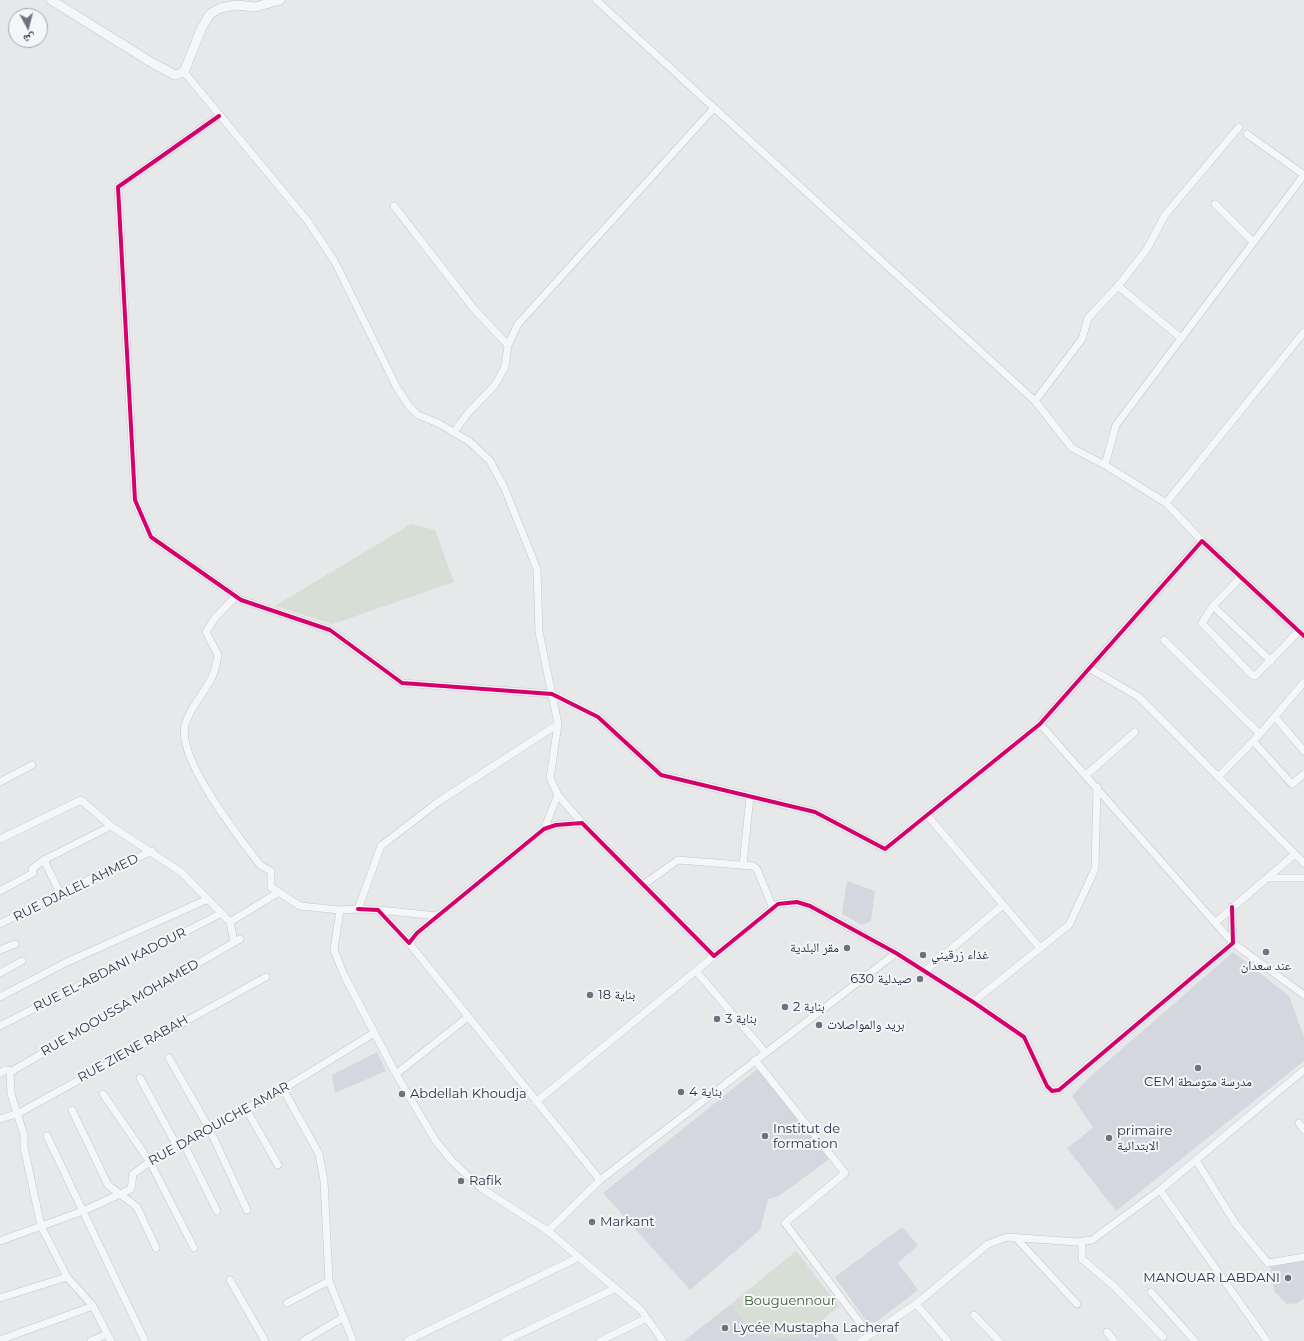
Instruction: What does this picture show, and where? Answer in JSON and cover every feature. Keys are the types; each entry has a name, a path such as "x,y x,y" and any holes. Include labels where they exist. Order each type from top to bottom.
{"street":[{"path":"51,0 175,76 184,72 202,27 210,14 220,8 236,5 254,7 280,0"},
{"path":"596,0 1034,401 1072,448 1105,465 1166,503 1202,540 1302,633 1255,676 1251,674 1202,624 1213,606 1241,577"},
{"path":"184,72 219,116 307,220 335,262 396,386 409,406 418,415 438,422 470,442 490,461 504,488 537,569 539,632 558,724 550,778 558,795 582,823 714,956"},
{"path":"454,432 468,413 495,385 505,367 508,346 518,324 714,108"},
{"path":"219,116 118,187 135,500 151,537 241,600 330,630 402,683 552,694 598,717 661,775 815,812 885,849 1040,724 1202,540"},
{"path":"1034,401 1082,339 1088,318 1118,286 1148,249 1165,215 1239,126"},
{"path":"1105,465 1116,425 1304,175 1247,134"},
{"path":"1215,204 1254,242"},
{"path":"394,206 474,309 508,346"},
{"path":"1118,286 1181,338"},
{"path":"1166,503 1304,332"},
{"path":"236,596 215,618 206,632 218,655 214,673 190,709 184,727 191,760 214,803 260,865 270,871 271,887 300,906 340,910 378,910 438,916"},
{"path":"1213,606 1271,661"},
{"path":"1164,640 1260,734"},
{"path":"1090,668 1139,698 1304,863"},
{"path":"1218,777 1260,734 1304,682"},
{"path":"1275,717 1304,751"},
{"path":"358,909 381,846 438,802 558,724"},
{"path":"1040,724 1233,943 1304,996"},
{"path":"1086,776 1135,732"},
{"path":"1253,741 1292,784 1304,774"},
{"path":"0,782 32,765"},
{"path":"973,1002 1069,924 1095,869 1097,788"},
{"path":"544,829 558,795"},
{"path":"744,865 750,796"},
{"path":"0,839 81,800 111,826 152,851 181,872 208,899 220,914 230,922 279,892"},
{"path":"926,815 1040,948"},
{"path":"409,943 438,916 544,829 556,825 582,823"},
{"path":"0,891 33,873 32,869 44,860 111,826"},
{"name":"RUE DJALEL AHMED","path":"0,924 60,893 152,851"},
{"path":"1216,922 1294,854"},
{"path":"44,860 60,893"},
{"path":"643,885 678,860 756,867 773,908"},
{"path":"1267,878 1304,878"},
{"path":"0,997 65,963 208,899"},
{"path":"536,1102 778,904 797,902 810,906 896,953 973,1002 1024,1037 1047,1086 1052,1091 1059,1090 1233,943"},
{"path":"925,971 1003,905"},
{"path":"1232,907 1233,943"},
{"path":"340,910 334,950 344,975 396,1074 435,1140 452,1161 481,1188 548,1231 641,1310 663,1341"},
{"path":"378,910 409,943 600,1180"},
{"name":"RUE EL-ABDANI KADOUR","path":"0,1026 220,914"},
{"name":"RUE MOOUSSA MOHAMED","path":"0,1073 6,1070 12,1071 237,940 230,922"},
{"path":"0,950 14,944"},
{"path":"548,1231 600,1180 896,953"},
{"path":"0,973 22,961"},
{"path":"696,971 765,1052"},
{"name":"RUE ZIENE RABAH","path":"0,1120 17,1113 266,976"},
{"path":"396,1074 468,1017"},
{"name":"RUE DAROUICHE AMAR","path":"0,1241 83,1211 131,1189 133,1174 150,1162 183,1142 283,1089 374,1033"},
{"path":"169,1058 210,1128 247,1210"},
{"path":"755,1060 845,1173 785,1223 869,1335"},
{"path":"861,1341 916,1304 988,1244 1007,1237 1017,1239 1082,1242 1092,1240 1160,1190 1304,1070"},
{"path":"10,1074 12,1085 11,1094 24,1135 24,1147 41,1226 67,1277 93,1306 109,1338 91,1341"},
{"path":"140,1078 176,1146"},
{"path":"283,1089 319,1154 324,1181 328,1281 353,1341"},
{"path":"103,1094 150,1162 194,1248"},
{"path":"246,1109 278,1165"},
{"path":"72,1110 108,1185 137,1207 156,1248"},
{"path":"47,1136 145,1341"},
{"path":"183,1142 217,1211"},
{"path":"1196,1160 1235,1223 1268,1263 1304,1257"},
{"path":"1160,1190 1267,1341"},
{"path":"1017,1239 1077,1304"},
{"path":"1082,1242 1082,1260 1115,1287 1163,1338"},
{"path":"407,1341 579,1257"},
{"path":"0,1298 67,1277"},
{"path":"230,1280 265,1341"},
{"path":"287,1304 328,1281"},
{"path":"505,1341 616,1288"},
{"path":"1152,1292 1195,1341"},
{"path":"916,1304 948,1341"},
{"path":"0,1340 93,1306"},
{"path":"974,1315 999,1341"},
{"path":"303,1341 344,1317"},
{"path":"600,1341 647,1318"},
{"path":"1107,1332 1114,1341"}],"shaded area":[{"path":"847,881 875,891 871,921 862,925 842,914"},
{"name":"CEM مدرسة متوسطة","path":"1233,952 1289,996 1304,1037 1304,1061 1116,1211 1067,1148 1093,1128 1072,1096 1092,1075"},
{"path":"377,1052 386,1071 335,1093 332,1075"},
{"path":"760,1067 832,1157 779,1196 768,1199 760,1230 690,1290 603,1193"},
{"path":"902,1227 918,1245 898,1263 918,1290 876,1322 867,1322 835,1277"},
{"name":"MANOUAR LABDANI","path":"1304,1261 1304,1298 1298,1303 1287,1304 1274,1291 1270,1266"},
{"name":"Lycée Mustapha Lacheraf","path":"731,1304 756,1335 800,1338 822,1320 838,1341 684,1341"}],"green space":[{"path":"411,524 435,530 454,582 333,624 275,606"},
{"name":"Bouguennour","path":"796,1251 839,1306 800,1338 756,1335 731,1304"}],"cycle path":[{"path":"219,116 118,187 135,500 151,537 241,600 330,630 402,683 552,694 598,717 661,775 815,812 885,849 1040,724 1202,541 1304,636"},
{"path":"358,909 378,910 409,943 417,933 544,829 556,825 582,823 714,956 778,904 797,902 810,906 896,953 973,1002 1024,1037 1047,1086 1052,1091 1059,1090 1233,943 1232,907"}],"place":[{"name":"مقر البلدية","path":"847,948"},
{"name":"عند سعدان","path":"1266,952"},
{"name":"غذاء زرقيني","path":"923,955"},
{"name":"صيدلية 630","path":"920,979"},
{"name":"بناية 18","path":"590,995"},
{"name":"بناية 2","path":"785,1007"},
{"name":"بناية 3","path":"717,1019"},
{"name":"بريد والمواصلات","path":"819,1025"},
{"name":"CEM مدرسة متوسطة","path":"1198,1068"},
{"name":"بناية 4","path":"681,1092"},
{"name":"Abdellah Khoudja","path":"402,1094"},
{"name":"Institut de formation","path":"765,1136"},
{"name":"primaire الابتدائية","path":"1109,1138"},
{"name":"Rafik","path":"461,1181"},
{"name":"Markant","path":"592,1222"},
{"name":"MANOUAR LABDANI","path":"1288,1278"},
{"name":"Lycée Mustapha Lacheraf","path":"725,1328"}]}
